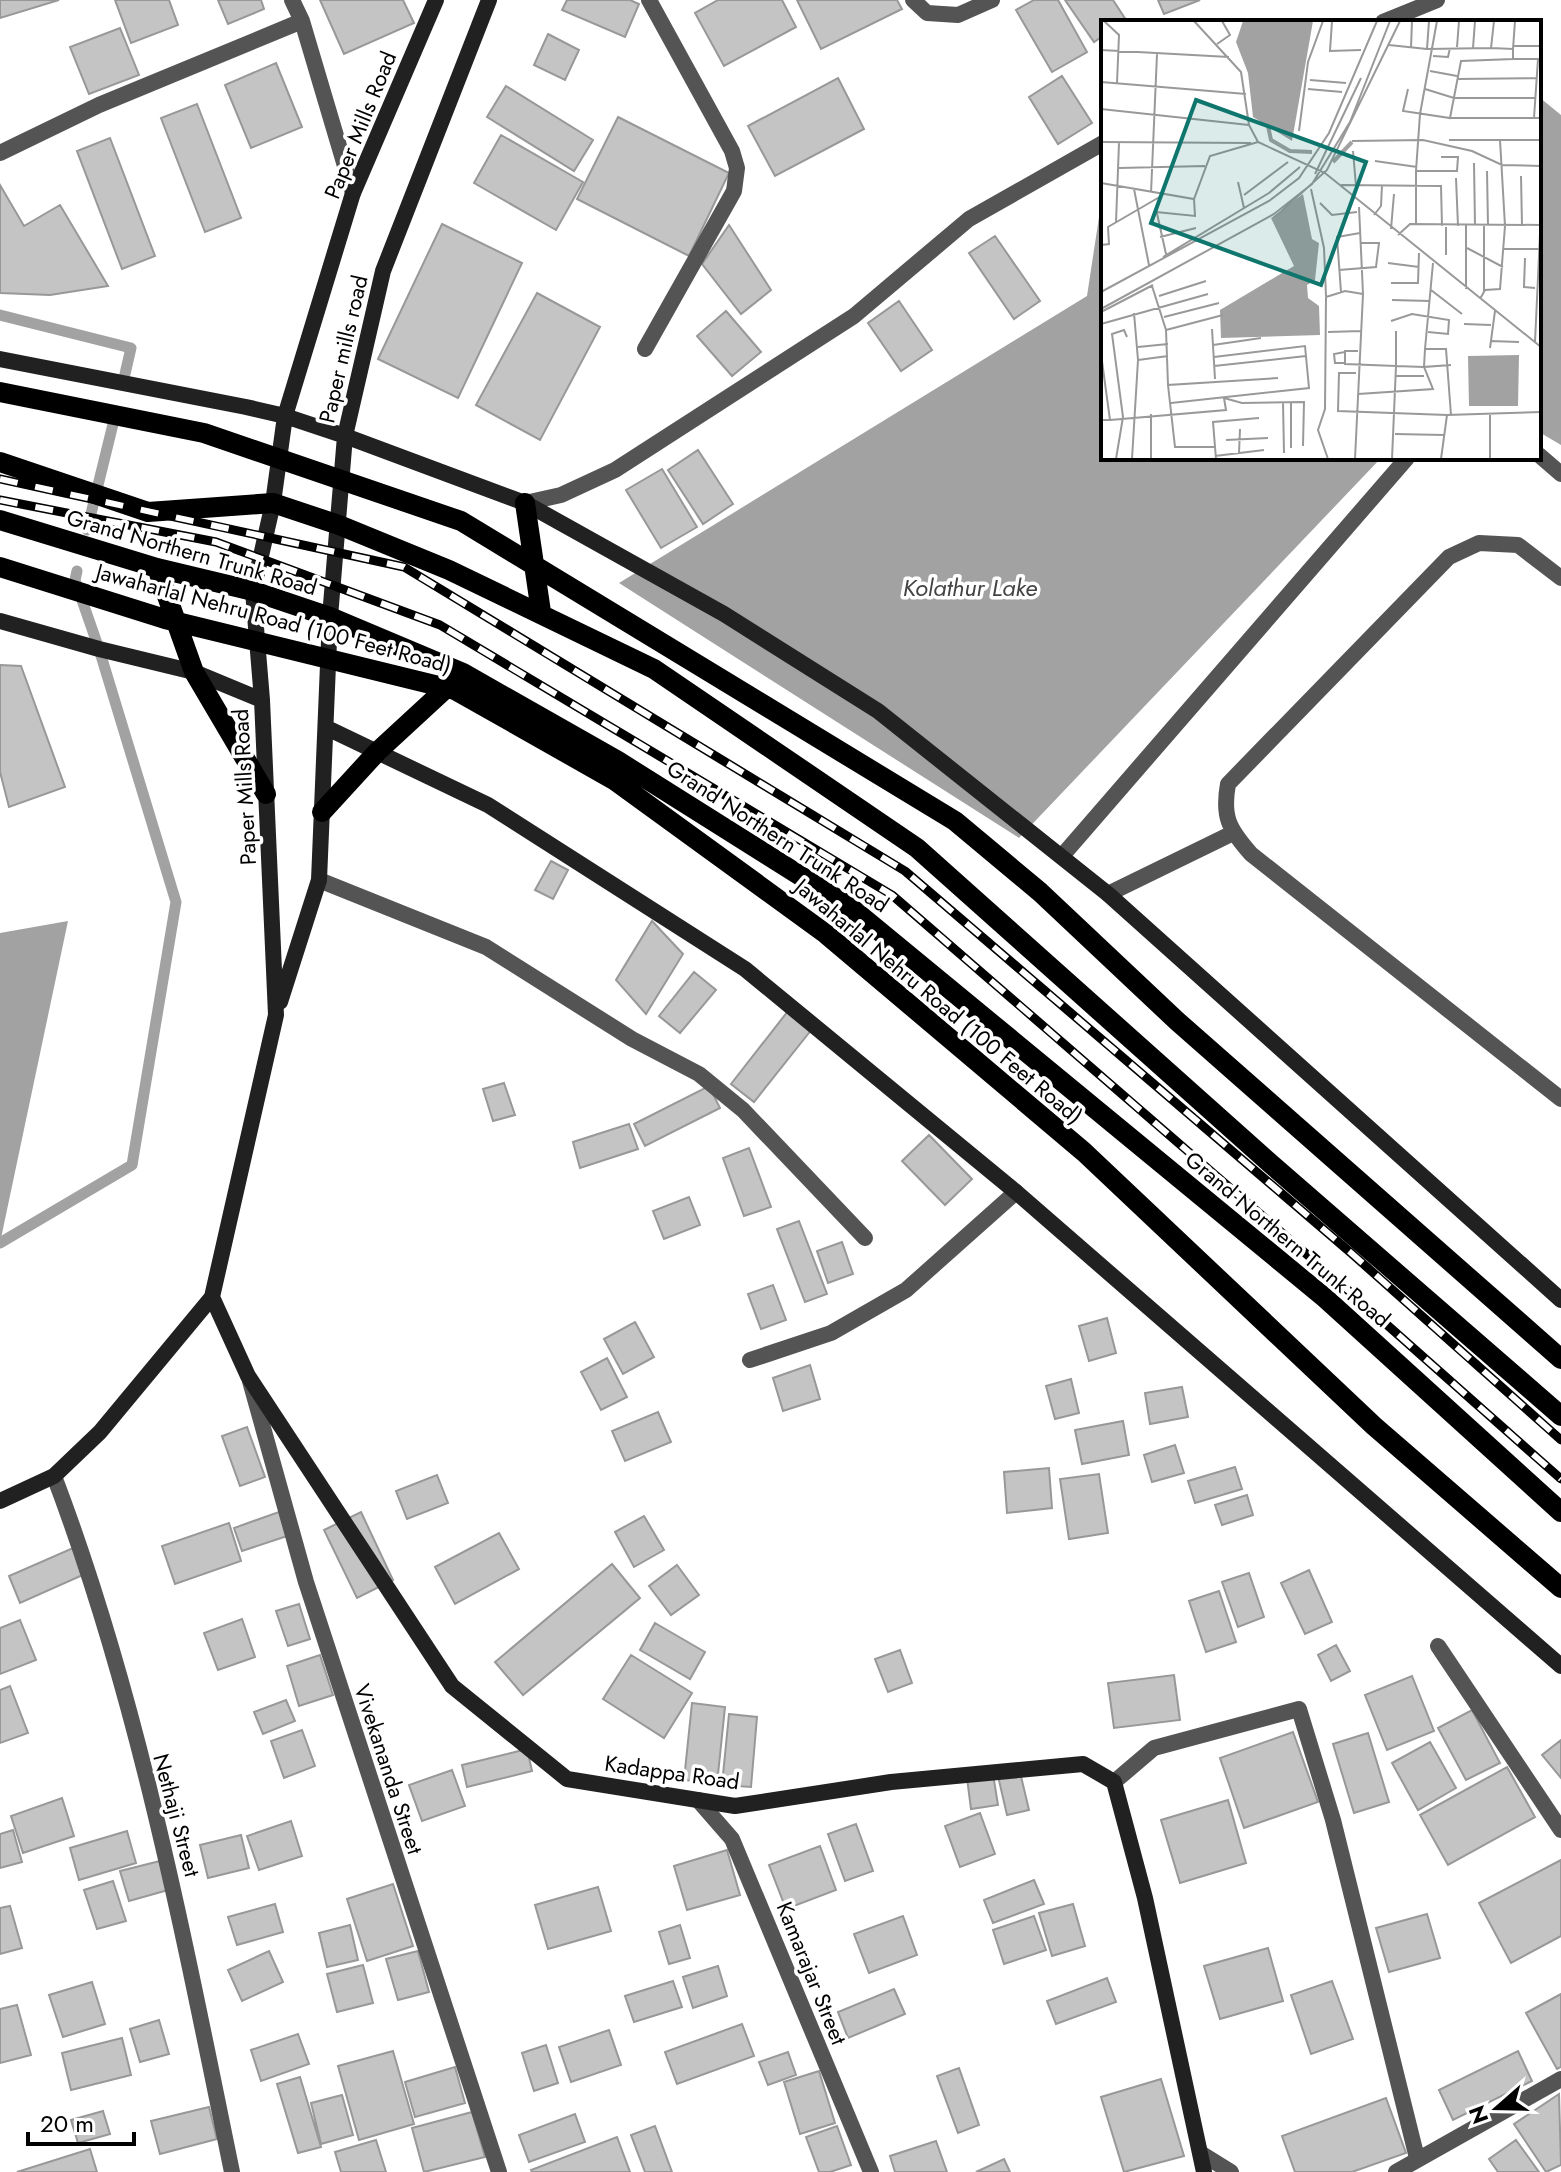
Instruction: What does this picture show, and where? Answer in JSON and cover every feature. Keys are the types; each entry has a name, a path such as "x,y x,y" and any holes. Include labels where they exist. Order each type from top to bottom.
{"main road":[{"name":"Paper Mills Road","path":"0,1501 54,1476 100,1432 212,1297 276,1015 262,700 253,591 273,503 285,416 353,193 436,0"},
{"name":"Paper mills road","path":"276,1015 319,880 330,617 345,436 383,271 489,0"},
{"path":"0,359 285,416 345,436 525,503 724,614 878,711 1062,856 1561,1300"},
{"path":"0,392 204,433 461,521 955,821 1040,892 1177,1021 1561,1359"},
{"name":"Grand Northern Trunk Road","path":"0,462 148,512 273,503 339,525 449,570 654,669 917,848 1271,1164 1561,1416"},
{"path":"525,503 541,612"},
{"name":"Grand Northern Trunk Road","path":"0,520 157,568 253,591 330,617 463,673 618,761 850,907 1325,1298 1561,1512"},
{"name":"Jawaharlal Nehru Road (100 Feet Road)","path":"0,567 165,619 455,690 614,780 826,934 1084,1152 1374,1426 1561,1588"},
{"path":"157,568 194,672 266,794"},
{"path":"0,621 194,672 262,700"},
{"path":"322,812 377,752 463,673"},
{"path":"327,728 488,805 745,969 1016,1192 1561,1666"},
{"name":"Kadappa Road","path":"212,1297 248,1376 452,1686 567,1779 735,1806 891,1782 1083,1764 1114,1782"},
{"path":"1114,1782 1145,1898 1204,2172"}],"street":[{"path":"292,0 302,21 353,193"},
{"path":"645,349 734,191 737,168 724,134 649,0"},
{"path":"913,0 927,13 958,15 992,0"},
{"path":"1388,20 1437,0"},
{"path":"0,153 99,105 302,21"},
{"path":"525,503 561,495 615,470 854,316 969,219 1101,144"},
{"path":"1541,457 1561,474"},
{"path":"1062,856 1405,460"},
{"path":"1561,578 1518,545 1479,543 1449,557 1228,784 1223,807 1233,833 1251,854 1561,1099"},
{"path":"1108,894 1233,833"},
{"path":"319,880 486,947 632,1039 699,1074 743,1110 865,1238"},
{"path":"750,1360 831,1333 906,1290 1016,1192"},
{"name":"Vivekananda Street","path":"248,1376 306,1582 499,2172"},
{"name":"Nethaji Street","path":"54,1476 79,1543 117,1669 171,1879 232,2172"},
{"path":"1438,1646 1561,1830"},
{"path":"1114,1782 1154,1748 1299,1709 1333,1820 1417,2158"},
{"name":"Kamarajar Street","path":"698,1800 732,1839 871,2172"},
{"path":"1396,2172 1561,2079"},
{"path":"1202,2154 1231,2172"}],"water":[{"path":"1541,99 1561,115 1561,445 1541,433"},
{"name":"Kolathur Lake","path":"1101,204 1101,460 1379,460 1019,838 619,583 1087,296"},
{"path":"68,921 0,1243 0,933"}],"building":[{"path":"0,0 59,0 0,18"},
{"path":"115,0 169,0 178,25 131,43"},
{"path":"218,0 261,0 264,9 228,24"},
{"path":"320,0 403,0 414,23 344,54"},
{"path":"567,0 630,0 639,4 625,37 562,10"},
{"path":"718,0 782,0 796,27 724,66 695,13"},
{"path":"797,0 897,0 902,9 821,49"},
{"path":"1034,0 1058,0 1087,52 1052,72 1016,10"},
{"path":"1065,0 1113,0 1126,20 1101,20 1101,37 1094,42"},
{"path":"1158,0 1200,0 1164,14"},
{"path":"120,28 139,75 89,94 70,47"},
{"path":"548,34 579,50 565,80 534,65"},
{"path":"276,63 302,127 251,148 225,85"},
{"path":"1062,76 1092,123 1058,144 1029,97"},
{"path":"838,78 864,129 775,176 748,126"},
{"path":"506,86 593,140 574,171 487,117"},
{"path":"197,104 241,218 205,232 161,118"},
{"path":"618,117 729,173 689,256 577,199"},
{"path":"501,135 583,182 556,230 474,183"},
{"path":"110,138 155,256 122,269 77,151"},
{"path":"0,185 24,226 60,205 108,286 50,295 0,293"},
{"path":"442,224 522,263 458,398 378,359"},
{"path":"729,225 771,290 741,314 702,264"},
{"path":"995,236 1040,301 1014,319 969,253"},
{"path":"537,293 600,327 540,440 476,405"},
{"path":"899,301 932,350 901,371 868,323"},
{"path":"726,311 761,352 732,376 697,336"},
{"path":"698,450 733,504 703,524 668,470"},
{"path":"662,469 697,527 661,548 626,490"},
{"path":"0,665 21,666 65,787 9,807 0,772"},
{"path":"551,861 568,870 553,899 535,890"},
{"path":"652,921 683,954 646,1014 616,980"},
{"path":"694,972 716,990 680,1033 659,1016"},
{"path":"788,1011 812,1029 754,1102 731,1084"},
{"path":"504,1083 515,1115 493,1121 483,1089"},
{"path":"709,1086 720,1108 645,1146 634,1124"},
{"path":"629,1124 638,1149 580,1168 573,1142"},
{"path":"929,1135 972,1179 945,1205 902,1161"},
{"path":"749,1148 771,1207 744,1216 723,1158"},
{"path":"689,1197 700,1225 664,1239 653,1211"},
{"path":"799,1221 827,1294 805,1302 777,1229"},
{"path":"842,1242 853,1274 828,1283 817,1251"},
{"path":"773,1285 786,1320 761,1329 748,1294"},
{"path":"1107,1318 1116,1353 1089,1361 1079,1326"},
{"path":"635,1322 654,1357 623,1374 604,1339"},
{"path":"607,1358 627,1397 601,1410 581,1372"},
{"path":"810,1365 820,1399 783,1411 773,1378"},
{"path":"1071,1379 1079,1413 1055,1419 1046,1386"},
{"path":"1182,1387 1188,1417 1150,1424 1145,1393"},
{"path":"658,1412 671,1442 625,1461 612,1431"},
{"path":"1123,1421 1129,1455 1082,1464 1075,1430"},
{"path":"247,1427 265,1477 240,1486 222,1436"},
{"path":"1175,1445 1184,1473 1152,1482 1144,1455"},
{"path":"1235,1467 1242,1489 1195,1503 1188,1481"},
{"path":"1049,1468 1052,1508 1007,1513 1004,1472"},
{"path":"1099,1474 1108,1533 1069,1539 1060,1479"},
{"path":"437,1475 448,1503 407,1519 396,1491"},
{"path":"1247,1495 1253,1515 1222,1525 1215,1505"},
{"path":"279,1512 287,1536 242,1551 234,1528"},
{"path":"361,1512 393,1580 357,1598 324,1530"},
{"path":"644,1516 664,1550 634,1567 615,1532"},
{"path":"229,1523 241,1561 175,1584 162,1546"},
{"path":"499,1533 519,1569 455,1604 435,1567"},
{"path":"73,1548 85,1574 20,1603 9,1576"},
{"path":"612,1564 640,1598 523,1695 495,1662"},
{"path":"677,1565 699,1595 671,1615 649,1586"},
{"path":"1309,1570 1332,1622 1305,1634 1281,1583"},
{"path":"1249,1573 1264,1617 1238,1627 1222,1582"},
{"path":"1219,1591 1236,1642 1206,1652 1189,1601"},
{"path":"299,1604 310,1639 288,1646 276,1611"},
{"path":"242,1619 255,1657 218,1670 204,1633"},
{"path":"20,1620 36,1660 0,1674 0,1628"},
{"path":"655,1623 705,1652 690,1679 640,1650"},
{"path":"1336,1645 1350,1671 1331,1681 1318,1655"},
{"path":"900,1650 912,1683 888,1692 875,1659"},
{"path":"320,1655 333,1695 299,1706 287,1666"},
{"path":"631,1655 692,1693 664,1738 603,1699"},
{"path":"1174,1675 1180,1720 1114,1728 1108,1683"},
{"path":"1412,1676 1434,1731 1387,1750 1365,1695"},
{"path":"10,1686 28,1733 0,1743 0,1690"},
{"path":"286,1700 295,1721 263,1734 254,1712"},
{"path":"692,1703 725,1707 717,1784 684,1780"},
{"path":"1472,1710 1500,1763 1466,1780 1438,1728"},
{"path":"729,1714 757,1717 751,1787 722,1785"},
{"path":"302,1730 315,1766 284,1778 271,1741"},
{"path":"1293,1732 1318,1802 1244,1828 1220,1758"},
{"path":"1368,1733 1389,1802 1354,1813 1333,1744"},
{"path":"1561,1740 1561,1778 1542,1755"},
{"path":"1430,1742 1456,1788 1418,1810 1392,1763"},
{"path":"527,1749 532,1771 467,1787 462,1765"},
{"path":"1507,1767 1535,1817 1448,1865 1420,1815"},
{"path":"452,1770 465,1806 422,1821 409,1785"},
{"path":"1020,1772 1029,1810 1007,1815 998,1776"},
{"path":"993,1774 998,1805 971,1809 967,1778"},
{"path":"62,1798 74,1836 23,1853 11,1816"},
{"path":"1228,1800 1246,1863 1180,1883 1161,1820"},
{"path":"980,1813 995,1854 960,1867 945,1826"},
{"path":"291,1821 302,1856 259,1870 247,1836"},
{"path":"856,1824 873,1871 845,1881 828,1834"},
{"path":"13,1830 22,1862 0,1868 0,1834"},
{"path":"127,1831 136,1863 79,1880 70,1848"},
{"path":"241,1835 249,1868 208,1878 200,1845"},
{"path":"820,1846 836,1890 786,1909 769,1865"},
{"path":"727,1850 740,1895 687,1910 674,1866"},
{"path":"1561,1860 1561,1936 1511,1963 1479,1903"},
{"path":"160,1861 168,1890 129,1901 120,1871"},
{"path":"1034,1880 1044,1904 993,1923 984,1900"},
{"path":"113,1881 126,1921 97,1929 84,1890"},
{"path":"393,1884 413,1946 367,1961 347,1899"},
{"path":"598,1887 611,1931 548,1949 535,1905"},
{"path":"275,1904 283,1932 237,1945 228,1917"},
{"path":"1073,1904 1085,1946 1052,1956 1039,1913"},
{"path":"10,1906 22,1948 0,1954 0,1908"},
{"path":"1427,1914 1440,1958 1389,1972 1376,1928"},
{"path":"903,1916 917,1955 869,1973 854,1934"},
{"path":"1034,1916 1046,1950 1004,1964 993,1930"},
{"path":"350,1925 358,1960 327,1967 319,1933"},
{"path":"680,1925 690,1958 669,1964 659,1932"},
{"path":"1268,1948 1283,2001 1220,2019 1204,1966"},
{"path":"269,1951 283,1982 242,2001 228,1970"},
{"path":"418,1951 429,1992 398,2000 386,1959"},
{"path":"363,1965 373,2003 337,2012 327,1974"},
{"path":"718,1966 727,1996 693,2008 683,1977"},
{"path":"1107,1978 1116,2002 1056,2024 1047,2001"},
{"path":"673,1981 682,2007 634,2022 625,1996"},
{"path":"1332,1981 1353,2039 1311,2054 1291,1995"},
{"path":"92,1982 105,2024 63,2037 49,1995"},
{"path":"894,1989 905,2014 848,2038 838,2012"},
{"path":"1561,1994 1561,2067 1557,2069 1526,2013"},
{"path":"17,2005 31,2055 0,2063 0,2009"},
{"path":"159,2020 169,2054 140,2062 130,2029"},
{"path":"742,2024 754,2056 677,2084 665,2052"},
{"path":"609,2030 621,2065 571,2082 559,2047"},
{"path":"298,2034 309,2064 261,2081 251,2050"},
{"path":"122,2038 131,2075 71,2090 62,2053"},
{"path":"546,2045 558,2083 534,2091 522,2053"},
{"path":"393,2051 414,2124 359,2140 338,2066"},
{"path":"1518,2051 1532,2081 1453,2120 1439,2090"},
{"path":"788,2052 796,2075 768,2085 759,2062"},
{"path":"455,2067 465,2103 415,2117 405,2082"},
{"path":"959,2068 979,2125 958,2133 937,2076"},
{"path":"819,2071 835,2123 800,2134 784,2082"},
{"path":"300,2077 321,2147 298,2153 277,2084"},
{"path":"1161,2079 1184,2156 1124,2172 1101,2097"},
{"path":"1559,2094 1561,2165 1546,2172 1514,2124"},
{"path":"342,2095 353,2135 321,2144 311,2103"},
{"path":"1386,2098 1406,2153 1352,2172 1295,2172 1282,2136"},
{"path":"209,2107 217,2139 160,2154 151,2121"},
{"path":"103,2111 110,2134 78,2143 71,2120"},
{"path":"472,2112 485,2157 424,2172 412,2128"},
{"path":"575,2114 585,2142 529,2162 519,2135"},
{"path":"655,2126 672,2172 645,2172 631,2135"},
{"path":"837,2126 851,2165 819,2172 806,2137"},
{"path":"617,2137 630,2172 531,2170"},
{"path":"376,2140 386,2172 341,2172 335,2152"},
{"path":"1516,2140 1539,2172 1498,2172 1489,2159"},
{"path":"936,2141 947,2172 895,2172 890,2156"},
{"path":"90,2149 97,2172 17,2172"},
{"path":"1004,2159 1010,2172 976,2172"}],"waterway":[{"path":"0,315 131,348 125,374"},
{"path":"87,530 115,416"},
{"path":"0,1243 132,1165 176,902 75,580 77,571"}],"railway":[{"path":"0,479 404,567 905,871 1350,1252 1561,1440"},
{"path":"0,500 216,542 440,625 892,895 1561,1479"}]}
